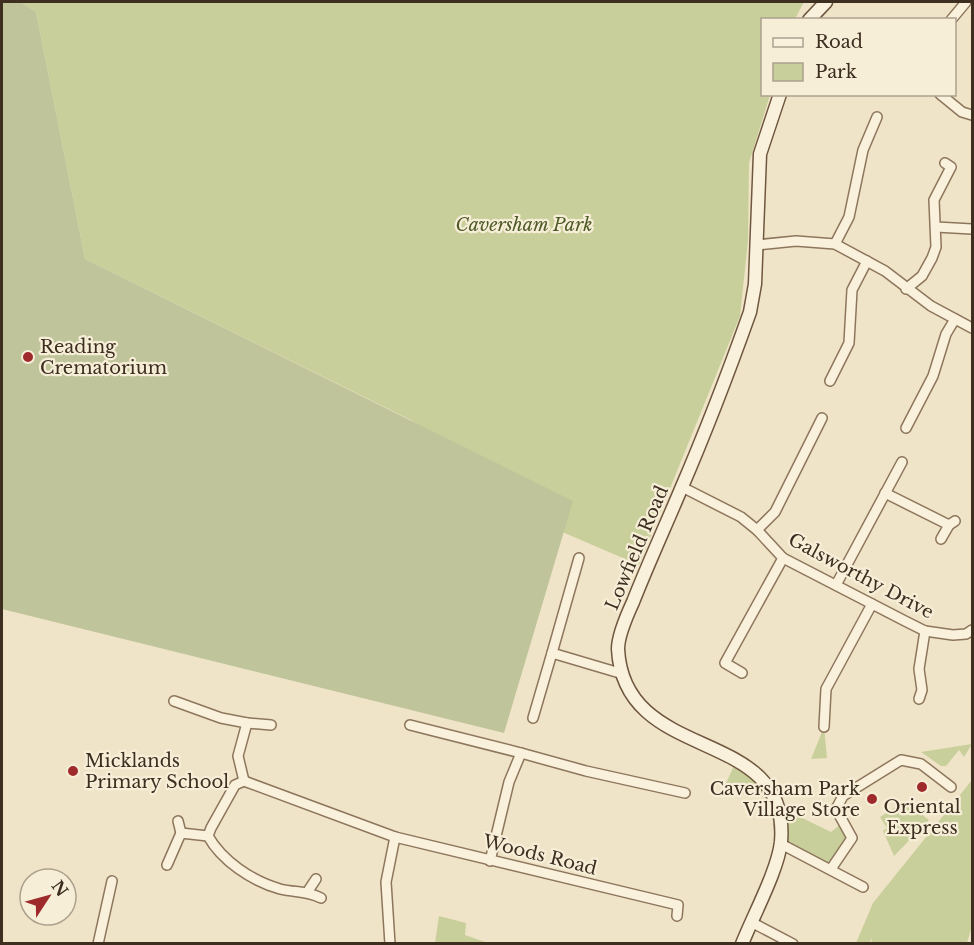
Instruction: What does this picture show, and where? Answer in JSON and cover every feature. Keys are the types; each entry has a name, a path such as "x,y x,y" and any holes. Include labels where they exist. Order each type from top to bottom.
{"street":[{"path":"811,18 826,2"},
{"path":"953,18 966,2"},
{"name":"Lowfield Road","path":"742,944 781,844 776,805 760,778 748,765 658,722 635,699 623,674 618,647 627,617 682,487 750,312 755,284 760,154 779,96"},
{"path":"942,96 962,112 972,115"},
{"path":"835,244 849,217 863,150 877,117"},
{"path":"906,289 922,276 932,258 936,247 934,200 952,167"},
{"path":"936,227 972,229"},
{"path":"756,245 796,241 835,244 885,271 906,289 972,328"},
{"path":"830,381 849,343 852,290 867,261"},
{"path":"906,428 933,376 946,334 955,319"},
{"path":"757,530 775,512 822,418"},
{"path":"836,585 902,462"},
{"name":"Galsworthy Drive","path":"682,487 741,517 757,530 783,558 926,631 954,635 966,634 972,630"},
{"path":"885,492 952,523 941,539"},
{"path":"533,718 579,558"},
{"path":"742,673 721,661 783,558"},
{"path":"824,727 826,689 872,604"},
{"path":"919,699 922,690 919,669 926,631"},
{"path":"552,653 623,674"},
{"path":"174,701 221,718 271,725"},
{"path":"208,836 235,785 243,781 238,756 247,723"},
{"path":"410,725 521,753 631,787 685,793"},
{"path":"490,861 509,782 521,753"},
{"path":"831,869 852,838 836,809 843,795 901,760 921,764 951,787"},
{"name":"Woods Road","path":"243,781 395,837 490,861 679,901 676,916"},
{"path":"167,865 181,833 178,821"},
{"path":"181,833 208,836"},
{"path":"208,836 214,847 238,869 280,889 308,891 321,898"},
{"path":"390,944 386,882 395,837"},
{"path":"781,844 863,887"},
{"path":"308,891 316,879"},
{"path":"98,944 111,881"},
{"path":"751,922 793,944"}],"green space":[{"path":"2,2 21,2 36,12 85,259 573,501 504,733 2,609"},
{"name":"Caversham Park","path":"21,2 804,2 796,18 761,18 761,96 770,96 749,163 748,241 740,316 639,565 553,528 411,420 85,259 36,12"},
{"path":"824,727 827,758 811,759"},
{"path":"972,744 964,757 959,750 946,766 941,766 921,752"},
{"path":"737,759 773,799 723,790"},
{"path":"972,780 972,926 967,943 871,943 872,938 869,943 856,943 873,903"},
{"path":"905,801 929,820 894,856 883,831 887,828 880,817"},
{"path":"790,812 831,832 841,824 847,835 832,862 825,866 781,844 778,813"},
{"path":"439,916 466,923 465,935 488,943 435,943"}],"place":[{"name":"Reading Crematorium","path":"28,357"},
{"name":"Micklands Primary School","path":"73,771"},
{"name":"Oriental Express","path":"922,787"},
{"name":"Caversham Park Village Store","path":"872,799"}]}
